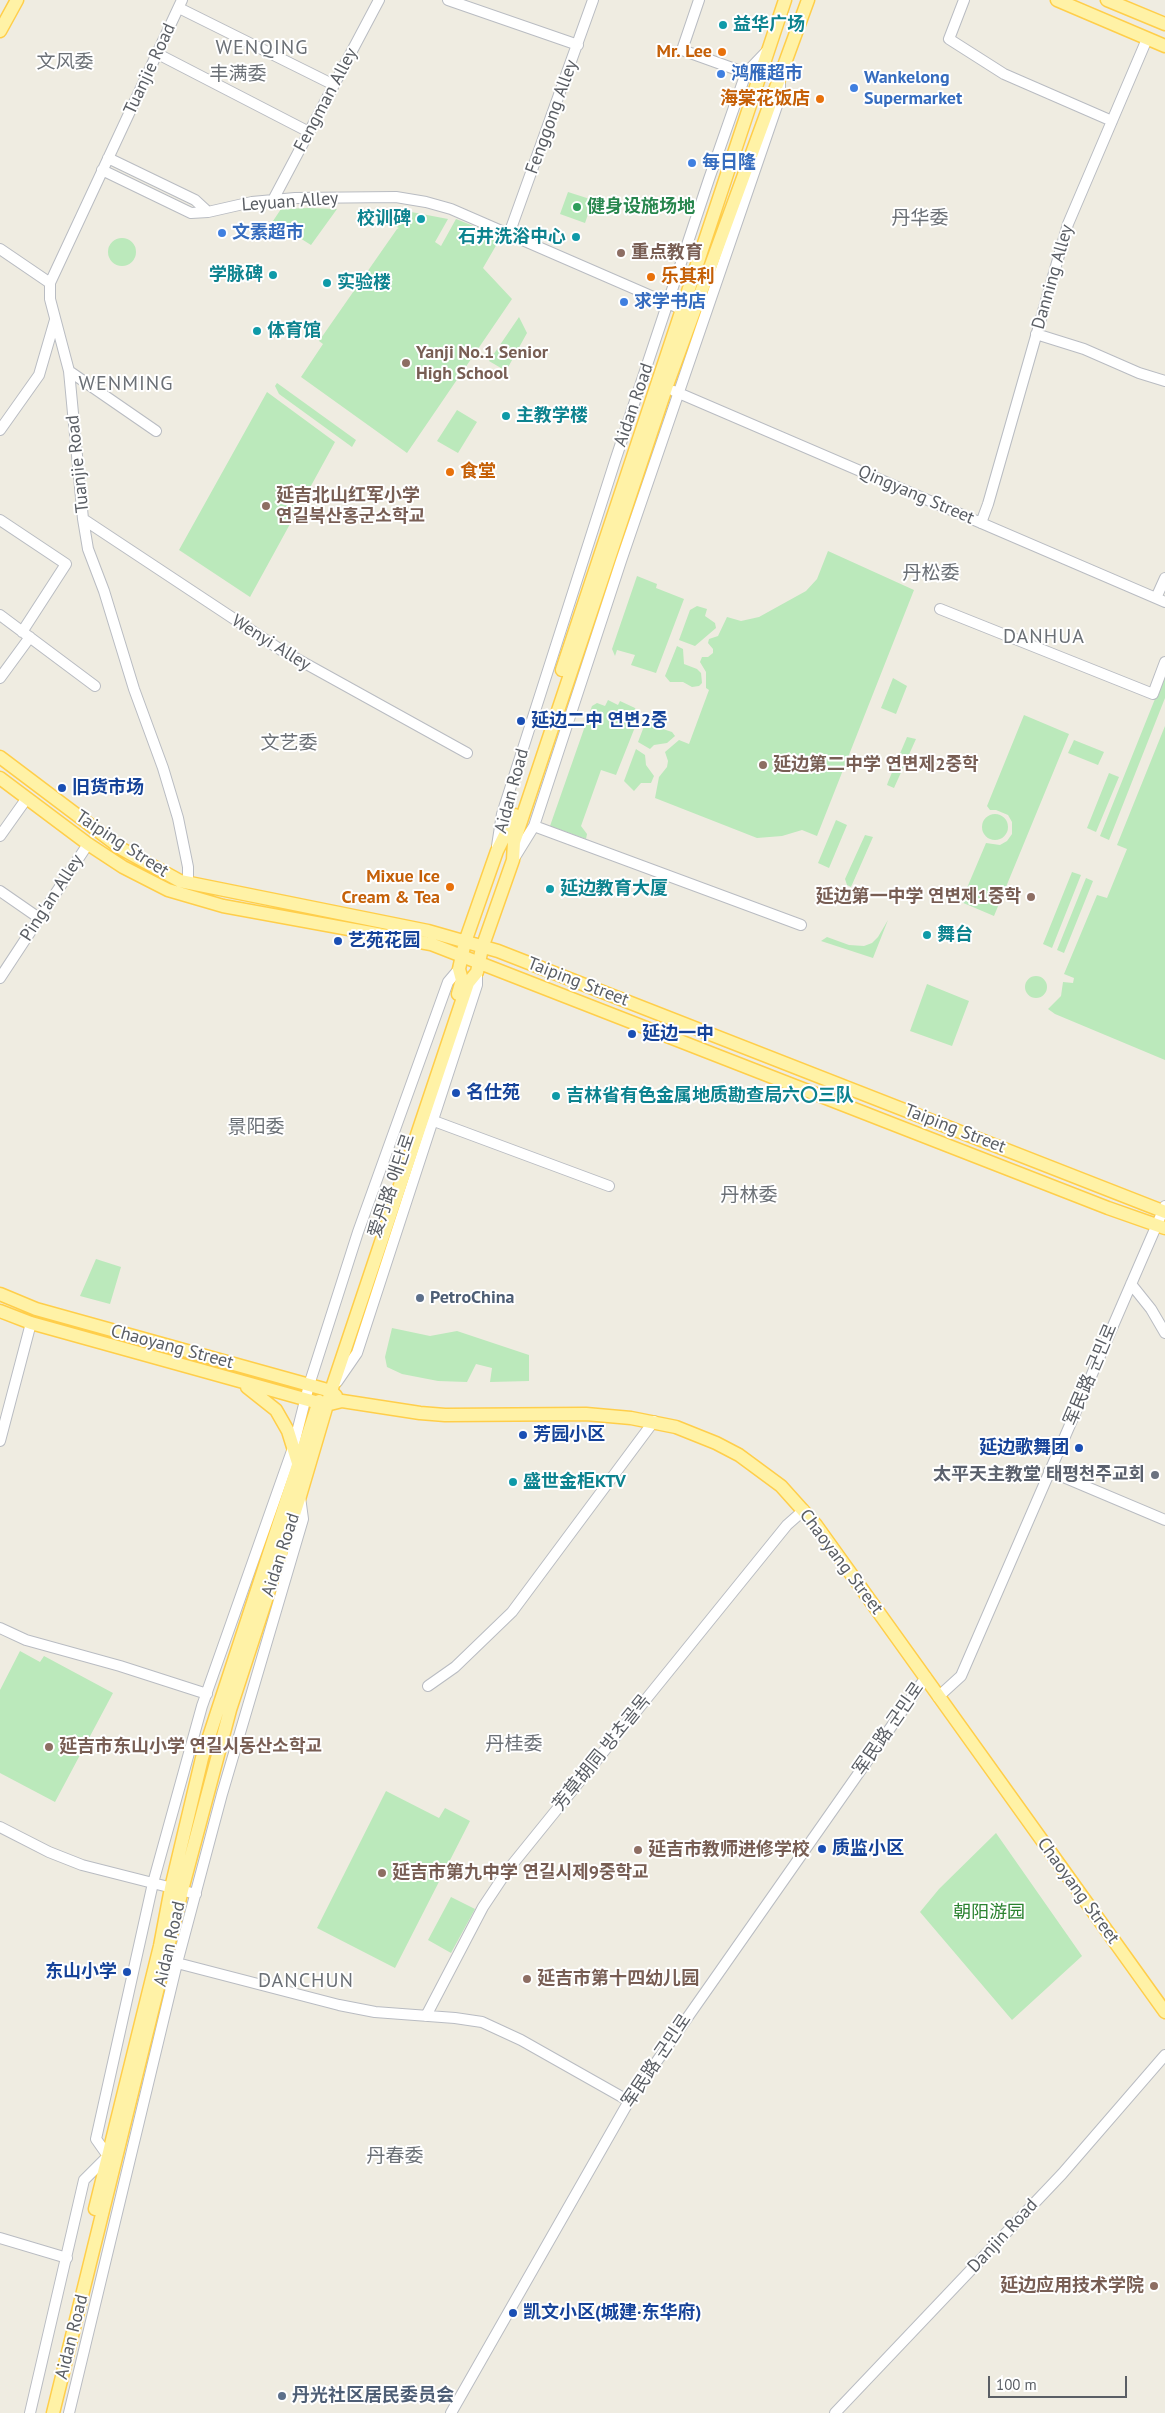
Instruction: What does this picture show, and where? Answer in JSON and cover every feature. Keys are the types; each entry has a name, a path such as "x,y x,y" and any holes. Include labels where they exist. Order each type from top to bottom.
{"main road":[{"path":"0,31 17,0"},
{"path":"1057,0 1165,46"},
{"path":"1107,0 1165,24"},
{"path":"785,1 806,5"},
{"name":"Aidan Road","path":"497,851 514,820 681,308 785,1"},
{"name":"Aidan Road","path":"513,860 514,842 672,390 771,97 780,82 806,5"},
{"name":"Taiping Street","path":"0,757 122,849 151,866 188,883 428,931 521,960 1164,1209"},
{"name":"Taiping Street","path":"0,778 88,844 123,867 183,896 223,906 431,944 461,963 478,967 1108,1208 1161,1226"},
{"name":"爱丹路 애단로","path":"327,1390 462,980 461,963 465,942 497,851"},
{"name":"爱丹路 애단로","path":"300,1496 322,1404 468,983 478,967 482,948 513,860"},
{"path":"478,906 495,912"},
{"name":"Chaoyang Street","path":"0,1294 55,1315 327,1390 342,1401"},
{"name":"Chaoyang Street","path":"0,1311 31,1323 322,1404 342,1401 445,1415 586,1414 654,1421 697,1435 739,1455 781,1486 804,1510 926,1677 1165,2012"},
{"path":"239,1382 276,1410 288,1431 298,1463"},
{"name":"Aidan Road","path":"52,2413 177,1889 202,1758 298,1463 322,1404"},
{"name":"Aidan Road","path":"44,2413 86,2252 160,1946 230,1710 300,1496"}],"street":[{"name":"Fengman Alley","path":"273,200 379,0"},
{"path":"448,0 578,45"},
{"name":"Fenggong Alley","path":"509,234 593,0"},
{"path":"699,0 682,50 746,73"},
{"path":"964,0 949,39 1004,74 1112,121"},
{"path":"181,4 334,85"},
{"name":"Tuanjie Road","path":"181,4 156,53 50,283 50,299 69,371 83,519 88,549 104,590 134,689 163,768 178,818 188,867 188,883"},
{"name":"Danning Alley","path":"980,523 1068,224 1147,39"},
{"name":"Aidan Road","path":"497,851 505,805 615,461 709,179 746,73 768,50"},
{"path":"156,53 309,132"},
{"path":"108,158 195,200 208,212"},
{"name":"Leyuan Alley","path":"102,170 191,213 208,212 252,202 295,198 396,197 426,202 451,209 681,308"},
{"path":"0,249 50,283"},
{"path":"0,430 39,374 55,320"},
{"path":"1036,334 1084,349 1138,373 1165,382"},
{"path":"69,371 156,431"},
{"name":"Aidan Road","path":"513,860 534,826 672,390"},
{"name":"Qingyang Street","path":"672,390 1161,600"},
{"name":"Wenyi Alley","path":"83,519 281,650 467,753"},
{"path":"0,520 66,564 0,678"},
{"path":"1161,600 1165,578"},
{"path":"940,609 1153,694 1165,662"},
{"path":"0,614 95,686"},
{"path":"0,836 27,798"},
{"path":"534,826 801,925"},
{"name":"Ping'an Alley","path":"0,978 88,844"},
{"path":"0,891 39,918"},
{"name":"爱丹路 애단로","path":"308,1385 358,1232 448,982 461,963"},
{"name":"爱丹路 애단로","path":"327,1390 357,1353 477,985 478,967"},
{"path":"434,1121 609,1186"},
{"name":"军民路 군민로","path":"938,1696 961,1676 1131,1284 1161,1226 1164,1209"},
{"path":"1131,1284 1151,1309 1165,1333"},
{"path":"0,1441 31,1323"},
{"name":"Aidan Road","path":"30,2413 84,2180 108,2156 96,2140 152,1883 206,1694 293,1448 308,1385"},
{"path":"428,1686 455,1667 512,1612 654,1421"},
{"path":"1049,1471 1165,1520"},
{"name":"Aidan Road","path":"69,2413 177,1964 222,1794 303,1519 300,1496"},
{"name":"芳草胡同 방초골목","path":"426,2016 483,1908 507,1871 787,1525 804,1510"},
{"path":"0,1628 26,1640 120,1666 206,1694"},
{"name":"军民路 군민로","path":"451,2413 629,2101 926,1677"},
{"path":"0,1827 49,1852 82,1865 196,1894"},
{"path":"177,1964 339,2005 375,2012 482,2022 529,2044 629,2101"},
{"name":"Danjin Road","path":"835,2413 1062,2174 1165,2055"},
{"path":"0,2238 67,2258"}],"green space":[{"name":"健身设施场地","path":"568,192 593,200 585,223 560,214"},
{"path":"281,209 337,209 311,245 273,221"},
{"path":"361,209 406,211 448,219 435,242 441,246 456,219 501,237 483,268 512,299 407,453 301,377 323,344 319,341 399,228 361,212"},
{"path":"122,238 132,242 136,252 132,262 122,266 112,262 108,252 112,242"},
{"path":"519,317 527,333 506,371 489,361"},
{"path":"277,383 356,440 352,447 279,394 275,386"},
{"path":"267,392 335,442 250,597 179,550"},
{"path":"457,410 477,422 458,453 437,441"},
{"path":"828,551 914,590 817,836 802,830 782,836 757,838 655,798 659,777 667,767 668,761 665,752 679,740 689,744 709,690 706,688 706,672 700,662 702,657 708,657 713,653 713,649 708,643 709,639 718,636 727,617 741,621 759,617 806,591 817,579"},
{"path":"637,576 657,584 656,588 684,599 656,673 631,665 635,655 617,650 615,656 612,649"},
{"path":"697,606 707,609 705,616 715,623 716,628 695,646 679,640 690,610"},
{"path":"677,646 683,649 684,664 697,669 701,673 702,683 699,686 692,687 683,682 670,682 665,676"},
{"path":"1165,674 1165,698 1109,840 1100,836"},
{"path":"893,678 907,686 896,714 881,708"},
{"path":"608,700 618,705 620,701 635,708 639,717 616,775 601,770 581,826 587,834 586,839 550,826 592,706 597,703 605,706"},
{"path":"1024,715 1069,734 994,916 961,902 986,843 1000,845 1007,841 1012,834 1012,822 1008,815 996,810 990,810 987,806"},
{"path":"655,720 663,729 672,732 675,736 667,743 654,745 650,749 638,742 646,721"},
{"path":"1165,726 1165,1060 1055,1014 1048,1009 1061,996 1063,982 1073,983 1074,978 1064,974 1097,895 1107,898 1127,849 1117,845"},
{"path":"907,737 916,739 894,788 887,785"},
{"path":"1074,740 1104,752 1098,765 1068,753"},
{"path":"636,749 645,755 646,765 654,776 651,783 641,783 634,791 624,781"},
{"path":"1109,773 1119,777 1096,832 1087,828"},
{"path":"995,814 1004,818 1008,827 1004,836 995,840 986,836 982,827 986,818"},
{"path":"836,820 847,825 829,868 818,863"},
{"path":"865,835 873,837 851,887 847,885 845,879"},
{"path":"1072,872 1081,875 1052,948 1043,944"},
{"path":"1086,878 1093,881 1064,953 1057,950"},
{"path":"888,920 873,958 821,941 827,937 849,945 864,946 872,943 878,937"},
{"path":"1032,976 1040,976 1047,983 1047,991 1040,998 1032,998 1025,991 1025,983"},
{"path":"927,984 969,1001 952,1046 910,1031"},
{"path":"96,1259 121,1267 110,1304 80,1296"},
{"path":"392,1328 430,1336 457,1331 529,1355 529,1381 490,1382 492,1368 476,1364 467,1382 438,1381 402,1374 387,1367 385,1357"},
{"name":"延吉市东山小学 연길시동산소학교","path":"20,1651 40,1662 44,1656 113,1693 55,1802 0,1773 0,1690"},
{"path":"386,1791 439,1818 445,1808 470,1821 395,1968 317,1928"},
{"name":"朝阳游园","path":"996,1833 1082,1956 1012,2020 920,1912 939,1889"},
{"path":"451,1897 475,1909 451,1953 428,1940"}],"place":[{"name":"益华广场","path":"723,25"},
{"name":"Mr. Lee","path":"722,52"},
{"name":"鸿雁超市","path":"721,74"},
{"name":"Wankelong Supermarket","path":"854,88"},
{"name":"海棠花饭店","path":"820,99"},
{"name":"每日隆","path":"692,163"},
{"name":"健身设施场地","path":"577,207"},
{"name":"校训碑","path":"421,219"},
{"name":"文素超市","path":"222,233"},
{"name":"石井洗浴中心","path":"576,237"},
{"name":"重点教育","path":"621,253"},
{"name":"学脉碑","path":"273,275"},
{"name":"乐其利","path":"651,277"},
{"name":"实验楼","path":"327,283"},
{"name":"求学书店","path":"624,302"},
{"name":"体育馆","path":"257,331"},
{"name":"Yanji No.1 Senior High School","path":"406,363"},
{"name":"主教学楼","path":"506,416"},
{"name":"食堂","path":"450,472"},
{"name":"延吉北山红军小学 연길북산홍군소학교","path":"266,506"},
{"name":"延边二中 연변2중","path":"521,721"},
{"name":"延边第二中学 연변제2중학","path":"763,765"},
{"name":"旧货市场","path":"62,788"},
{"name":"Mixue Ice Cream & Tea","path":"450,887"},
{"name":"延边教育大厦","path":"550,889"},
{"name":"延边第一中学 연변제1중학","path":"1031,897"},
{"name":"舞台","path":"927,935"},
{"name":"艺苑花园","path":"338,941"},
{"name":"延边一中","path":"632,1034"},
{"name":"名仕苑","path":"456,1093"},
{"name":"吉林省有色金属地质勘查局六〇三队","path":"556,1096"},
{"name":"PetroChina","path":"420,1298"},
{"name":"芳园小区","path":"523,1435"},
{"name":"延边歌舞团","path":"1079,1448"},
{"name":"太平天主教堂 태평천주교회","path":"1155,1475"},
{"name":"盛世金柜KTV","path":"513,1482"},
{"name":"延吉市东山小学 연길시동산소학교","path":"49,1747"},
{"name":"质监小区","path":"822,1849"},
{"name":"延吉市教师进修学校","path":"638,1850"},
{"name":"延吉市第九中学 연길시제9중학교","path":"382,1873"},
{"name":"东山小学","path":"127,1972"},
{"name":"延吉市第十四幼儿园","path":"527,1979"},
{"name":"延边应用技术学院","path":"1154,2286"},
{"name":"凯文小区(城建·东华府)","path":"513,2313"},
{"name":"丹光社区居民委员会","path":"282,2396"}],"district":[{"name":"WENQING","path":"262,48"},
{"name":"文风委","path":"65,63"},
{"name":"丰满委","path":"238,75"},
{"name":"丹华委","path":"920,219"},
{"name":"WENMING","path":"126,384"},
{"name":"丹松委","path":"931,574"},
{"name":"DANHUA","path":"1044,637"},
{"name":"文艺委","path":"289,744"},
{"name":"景阳委","path":"256,1128"},
{"name":"丹林委","path":"749,1196"},
{"name":"丹桂委","path":"514,1745"},
{"name":"DANCHUN","path":"306,1981"},
{"name":"丹春委","path":"395,2157"}]}
